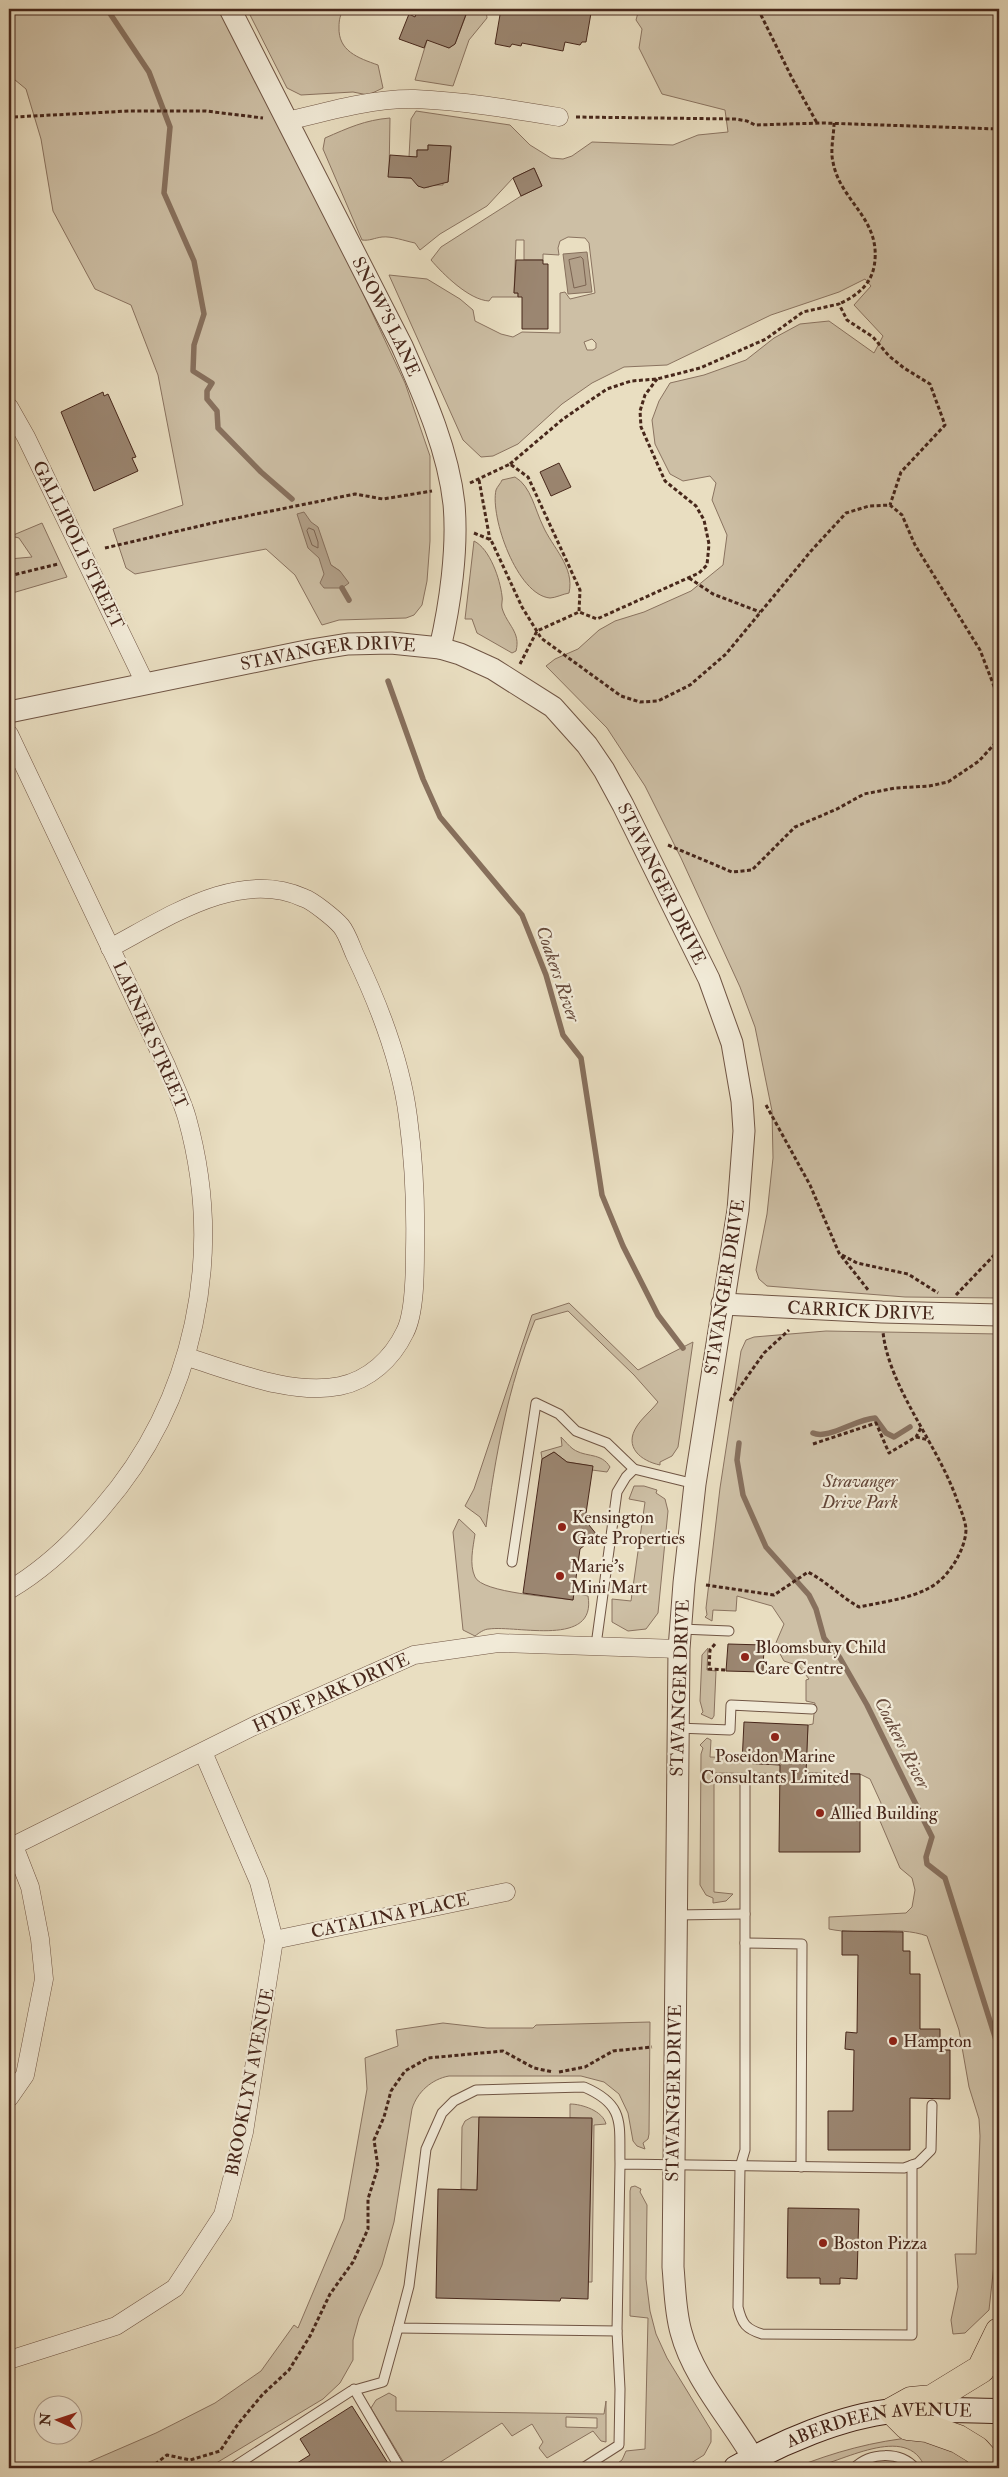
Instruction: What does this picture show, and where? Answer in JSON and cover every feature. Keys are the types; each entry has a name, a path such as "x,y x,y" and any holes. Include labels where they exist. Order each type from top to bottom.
{"highway":[{"path":"992,2468 976,2450 958,2439 928,2428 908,2426 893,2411 911,2401 932,2399 981,2369 999,2332"}],"main road":[{"name":"ABERDEEN AVENUE","path":"745,2463 807,2435 857,2418 893,2411 999,2411"}],"street":[{"name":"SNOW'S LANE","path":"230,9 402,346 425,399 446,461 454,505 448,613 440,648"},
{"path":"288,121 342,108 414,99 497,106 559,116"},
{"name":"GALLIPOLI STREET","path":"9,407 26,438 144,683"},
{"name":"STAVANGER DRIVE","path":"9,712 331,646 392,643 440,648 479,662 512,680 553,708 564,719 604,770 709,979 732,1043 738,1072 744,1131 738,1210 722,1304 696,1484 680,1639 677,1728 673,2267 681,2333 692,2361 745,2463"},
{"name":"LARNER STREET","path":"9,734 166,1066 186,1117 194,1149 202,1217 202,1256 198,1307 187,1357 145,1450 118,1490 59,1554 9,1590"},
{"path":"110,948 176,913 221,894 267,888 305,898 342,926 370,986 392,1047 408,1114 416,1196 415,1287 406,1331 385,1362 365,1377 342,1386 316,1390 289,1387 187,1357"},
{"name":"CARRICK DRIVE","path":"722,1304 882,1312 999,1315"},
{"name":"HYDE PARK DRIVE","path":"11,1847 256,1725 414,1655 498,1643 596,1645 680,1639"},
{"name":"BROOKLYN AVENUE","path":"9,2360 116,2326 175,2288 223,2215 244,2132 274,1940 259,1882 203,1752"},
{"path":"9,2098 24,2076 44,1979 40,1939 30,1887 11,1847"},
{"name":"CATALINA PLACE","path":"274,1940 506,1892"}],"lane":[{"path":"512,1562 536,1403 559,1414 576,1431 607,1443 634,1469 696,1484"},
{"path":"596,1645 618,1492 626,1477 634,1469"},
{"path":"680,1639 729,1631"},
{"path":"677,1728 730,1730 731,1705 812,1709"},
{"path":"745,1780 745,2150 740,2166 738,2307 741,2321 748,2330 762,2334 912,2334 912,2165"},
{"path":"676,1915 745,1914"},
{"path":"745,1942 802,1944 801,2167"},
{"path":"232,2468 354,2389 383,2382 409,2286 426,2149 442,2113 454,2101 476,2090 584,2087 600,2094 611,2104 618,2116 620,2164 617,2332 620,2389 619,2445 583,2468"},
{"path":"620,2164 904,2168 918,2163 931,2150 932,2105"},
{"path":"398,2328 617,2332"},
{"path":"354,2389 400,2468"},
{"path":"854,2468 858,2464 879,2456 902,2458 915,2468"}],"path":[{"path":"758,9 792,78 817,123"},
{"path":"14,117 129,111 206,111 288,121"},
{"path":"559,116 735,119 747,121 755,125 834,123 999,129"},
{"path":"105,548 217,522 355,494 383,499 450,488 478,480 510,464 563,419 607,389 631,381 657,379 700,368 766,339 803,312 839,304 858,295 872,276 876,256 874,238 867,221 841,182 832,162 834,123"},
{"path":"839,304 847,320 873,337 889,356 930,384 945,425 901,472 890,504"},
{"path":"512,680 537,631 578,612 597,619 700,573 707,565 709,544 704,520 696,506 665,481 641,427 640,411 645,395 657,379"},
{"path":"510,464 528,477 532,485 580,590 578,612"},
{"path":"478,480 490,540 522,607 541,638 621,696 640,702 658,701 690,685 726,654 846,513 869,506 890,504 902,515 915,545 980,650 997,694 999,714"},
{"path":"453,534 477,533 490,540"},
{"path":"9,576 58,564"},
{"path":"688,578 714,594 760,612"},
{"path":"668,845 732,872 752,870 795,827 837,810 864,794 895,788 928,786 948,782 979,761 999,739"},
{"path":"766,1105 810,1185 839,1253 873,1298"},
{"path":"950,1301 999,1250"},
{"path":"839,1253 857,1263 908,1274 942,1296"},
{"path":"706,1585 774,1594 808,1572 826,1582 843,1598 859,1607 895,1599 930,1588 951,1567 965,1545 966,1526 953,1490 901,1386 884,1345 882,1328"},
{"path":"730,1401 764,1353 789,1330"},
{"path":"813,1444 876,1423 889,1453 916,1437 922,1426"},
{"path":"916,1437 929,1440"},
{"path":"720,1640 710,1650 709,1669 726,1670"},
{"path":"150,2468 167,2455 190,2460 220,2451 238,2424 293,2363 310,2336 330,2294 353,2262 368,2229 368,2199 378,2166 374,2140 384,2116 391,2091 405,2072 428,2058 503,2051 534,2068 552,2072 569,2071 585,2067 613,2051 652,2047"}],"green space":[{"path":"9,9 220,9 351,268 405,383 430,456 430,541 427,581 422,605 414,615 406,618 339,620 322,625 295,575 266,549 135,574 126,568 113,529 183,505 158,375 131,305 95,289 53,211 41,139 26,89 9,75","holes":["331,565 340,571 321,583"]},
{"path":"247,9 344,9 339,24 342,42 346,48 357,56 378,65 383,88 368,95 353,92 301,95 287,88"},
{"path":"465,9 486,9 487,18 469,40 453,86 415,80 428,37 449,48 455,44 468,10"},
{"path":"639,9 999,9 999,1298 905,1297 767,1286 759,1279 756,1270 767,1214 773,1158 772,1111 755,1027 740,987 681,858 645,786 607,728 546,666 555,659 578,649 599,630 615,621 644,612 691,591 723,565 727,535 712,500 716,483 710,476 683,481 670,474 655,444 652,420 659,401 670,383 704,375 746,360 774,338 800,324 829,321 874,353 883,336 854,305 871,286 865,279 839,292 771,315 667,365 624,367 592,383 562,404 518,444 493,456 481,457 463,440 389,275 427,279 460,299 473,310 475,321 501,334 513,337 522,332 560,333 560,293 565,292 570,299 595,293 589,243 585,238 568,237 560,241 559,255 543,254 543,260 524,260 524,240 516,240 514,293 518,293 518,297 492,297 489,301 481,300 457,285 431,260 441,247 521,196 542,186 534,168 513,178 487,206 440,234 420,250 415,243 394,238 382,237 362,240 323,149 325,138 365,123 390,118 389,176 416,179 418,186 429,187 429,185 443,185 443,182 448,182 451,147 428,145 428,150 417,150 417,157 409,157 411,119 416,111 510,125 530,145 551,158 563,159 572,156 592,142 673,145 698,135 728,132 725,110 662,94 639,48 642,29 636,20","holes":["592,339 596,343 596,348 587,350 584,342"]},
{"path":"515,477 529,492 547,534 566,566 570,584 569,593 550,598 538,594 527,584 508,553 497,518 496,490 502,480"},
{"path":"42,523 67,577 9,594 9,559 32,557 19,538 11,536"},
{"path":"474,541 485,551 496,573 501,589 502,608 517,639 516,651 512,653 477,633 472,619 465,619"},
{"path":"569,1303 638,1370 693,1342 678,1447 672,1456 660,1462 660,1465 646,1460 636,1452 633,1447 633,1434 639,1423 658,1402 634,1375 568,1311 535,1320 510,1396 494,1474 486,1527 480,1517 465,1506 474,1489 532,1315"},
{"name":"Stravanger Drive Park","path":"826,1331 999,1334 999,2219 989,2310 965,2333 953,2334 951,2320 958,2287 955,2254 976,2254 980,2136 979,2119 969,2087 959,2030 927,1936 904,1931 841,1931 829,1929 829,1917 906,1913 912,1907 915,1890 912,1878 900,1868 880,1821 881,1803 870,1779 860,1774 714,1773 714,1892 733,1894 726,1901 713,1903 713,1898 706,1895 700,1885 701,1754 703,1748 700,1745 707,1738 711,1740 710,1757 743,1758 743,1763 806,1766 808,1725 813,1724 815,1703 806,1701 806,1680 809,1679 799,1666 784,1661 775,1645 784,1624 772,1606 737,1596 736,1611 713,1610 712,1621 705,1617 707,1615 706,1608 720,1488 741,1351 746,1340 754,1337"},
{"path":"561,1437 571,1448 578,1452 598,1457 606,1462 610,1467 607,1472 592,1470 592,1466 567,1462 554,1452 542,1459 541,1452 562,1446"},
{"path":"634,1486 644,1486 657,1490 656,1493 665,1499 668,1511 658,1613 646,1629 628,1631 612,1622 612,1599 631,1601 645,1502 629,1499"},
{"path":"459,1519 475,1534 472,1567 475,1577 480,1582 504,1591 536,1596 573,1600 574,1593 588,1596 587,1612 580,1623 568,1628 552,1630 487,1629 475,1636 463,1630 453,1532"},
{"path":"708,1648 707,1670 716,1671 714,1716 712,1719 701,1714 703,1712 700,1701 702,1655"},
{"path":"650,2022 649,2134 648,2139 643,2143 645,2149 637,2146 633,2141 628,2113 619,2094 604,2082 581,2076 449,2076 431,2083 421,2092 412,2109 394,2222 382,2265 359,2318 353,2340 353,2360 340,2383 323,2399 208,2468 75,2468 156,2433 215,2403 261,2371 294,2325 298,2328 344,2219 367,2089 365,2058 398,2046 396,2030 443,2023 487,2028 533,2028 536,2025"},
{"path":"570,2104 591,2109 601,2115 606,2124 594,2125 592,2282 588,2282 592,2119 570,2118"},
{"path":"472,2117 479,2117 477,2190 461,2189 462,2127 465,2121"},
{"path":"635,2186 641,2189 640,2192 647,2205 646,2279 650,2311 656,2334 667,2358 711,2430 711,2442 704,2455 683,2468 616,2468 615,2465 622,2460 626,2451 645,2449 648,2318 630,2316 630,2191 631,2187"},
{"path":"389,2393 396,2397 396,2411 604,2414 606,2401 606,2442 601,2441 593,2431 547,2458 539,2448 543,2442 532,2424 512,2436 502,2423 431,2468 407,2468 371,2408 376,2400","holes":["566,2417 597,2418 597,2428 566,2427"]},
{"path":"917,2437 958,2452 976,2468 925,2468 916,2454 904,2448 889,2446 872,2449 823,2465 810,2468 794,2468 854,2448 885,2441"}],"water":[{"path":"587,252 592,292 568,294 563,254"},
{"path":"304,512 311,522 318,527 331,565 340,571 349,583 342,588 324,588 320,583 324,574 319,558 308,548 297,514"}],"building":[{"path":"418,9 468,9 455,44 449,48 427,40 424,48 399,39 409,14 415,17"},
{"path":"501,9 568,9 591,13 586,42 582,42 580,45 565,42 563,51 522,43 521,46 512,44 510,47 495,44"},
{"path":"428,145 451,146 448,182 424,188 418,186 411,178 388,177 390,155 417,157 417,150 428,150"},
{"path":"534,168 542,186 521,196 513,178"},
{"path":"516,260 543,260 543,264 548,264 548,329 522,329 522,297 518,297 518,293 514,293"},
{"path":"103,392 104,396 108,394 136,457 132,458 138,471 94,491 61,412"},
{"path":"559,463 571,487 551,496 540,472"},
{"name":"Kensington Gate Properties","path":"554,1452 567,1462 593,1466 585,1520 597,1535 580,1549 573,1600 523,1593 542,1459"},
{"name":"Bloomsbury Child Care Centre","path":"728,1644 764,1645 763,1672 726,1671"},
{"name":"Allied Building","path":"744,1722 808,1725 806,1773 860,1774 860,1852 779,1852 780,1765 742,1763"},
{"name":"Hampton","path":"842,1931 903,1932 903,1951 910,1951 910,1974 920,1974 920,2029 940,2029 940,2050 950,2050 950,2099 910,2098 910,2150 828,2150 828,2111 853,2111 854,2050 845,2049 846,2032 857,2033 858,1955 842,1955"},
{"path":"479,2117 592,2118 588,2299 561,2298 560,2301 436,2298 438,2189 477,2190"},
{"name":"Boston Pizza","path":"788,2208 859,2209 857,2279 840,2278 840,2284 820,2284 820,2278 787,2278"},
{"path":"352,2406 391,2468 289,2468 310,2455 300,2439"}],"waterway":[{"name":"Coakers River","path":"107,9 149,72 170,127 164,193 194,261 204,314 194,345 193,371 212,383 207,391 207,399 217,411 218,428 261,472 292,499"},
{"name":"Coakers River","path":"342,588 349,600"},
{"name":"Coakers River","path":"388,681 423,779 440,817 522,915 546,975 563,1035 581,1058 602,1195 623,1246 658,1315 683,1348"},
{"path":"813,1433 826,1434 867,1419 875,1418 886,1433 894,1437 910,1427"},
{"name":"Coakers River","path":"739,1443 737,1460 743,1495 766,1547 809,1595 816,1609 824,1638 840,1658 867,1705 932,1837 926,1857 927,1864 945,1878 996,2040"}],"place":[{"name":"Kensington Gate Properties","path":"562,1527"},
{"name":"Marie's Mini Mart","path":"560,1576"},
{"name":"Bloomsbury Child Care Centre","path":"745,1657"},
{"name":"Poseidon Marine Consultants Limited","path":"775,1737"},
{"name":"Allied Building","path":"820,1813"},
{"name":"Hampton","path":"893,2041"},
{"name":"Boston Pizza","path":"823,2243"}]}
